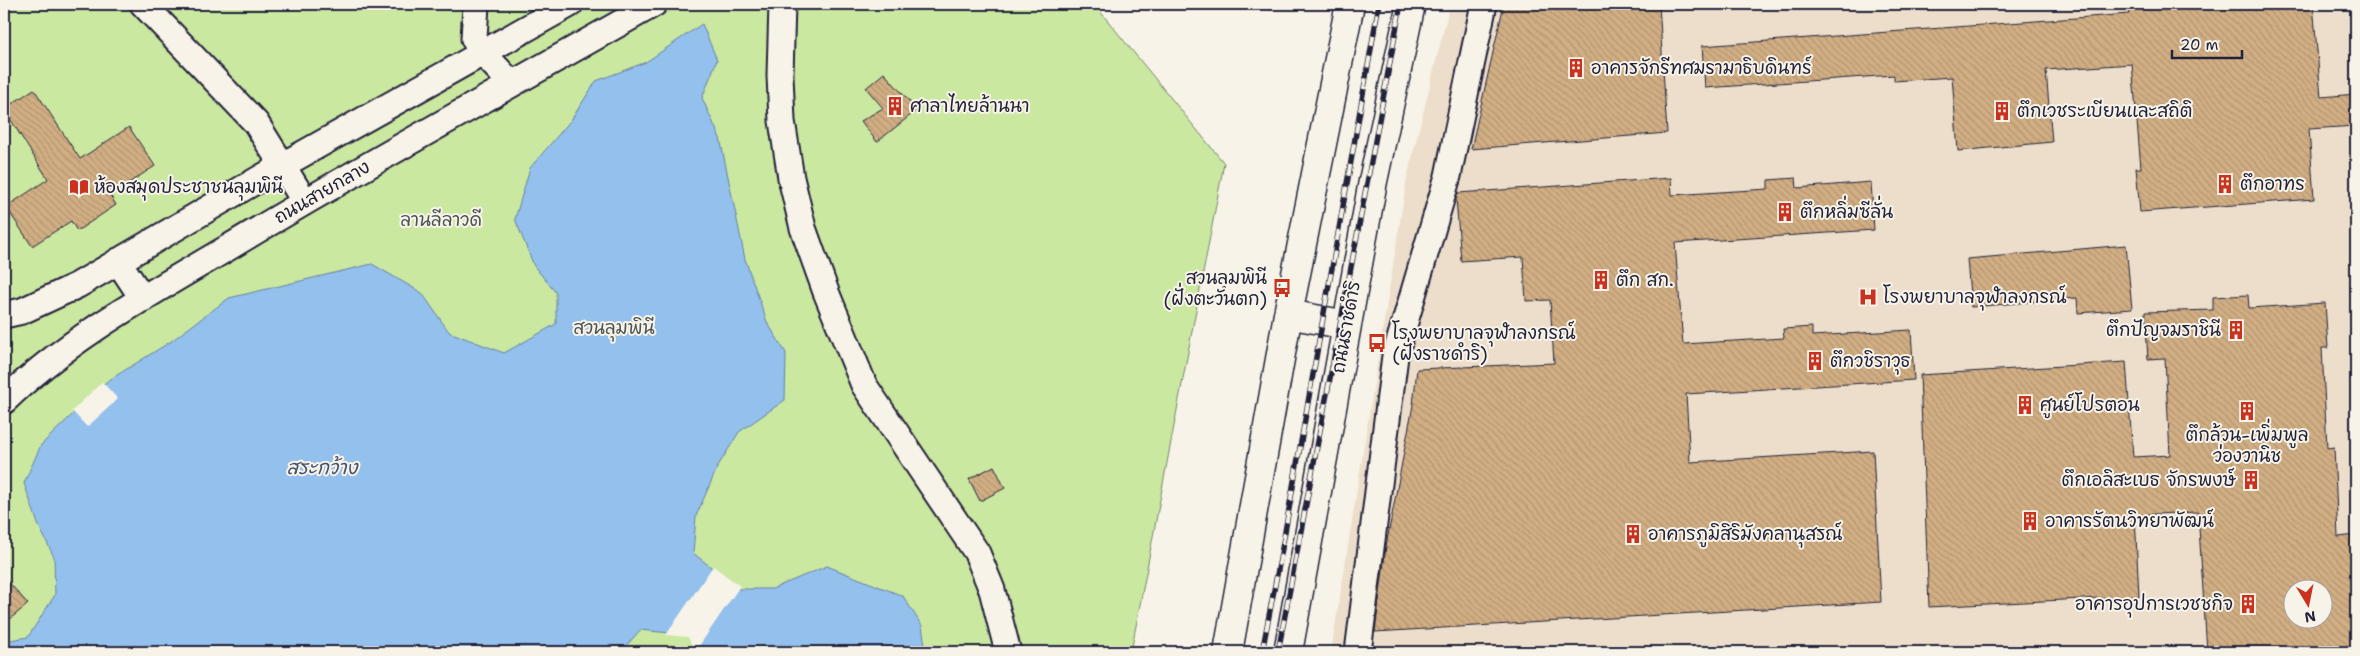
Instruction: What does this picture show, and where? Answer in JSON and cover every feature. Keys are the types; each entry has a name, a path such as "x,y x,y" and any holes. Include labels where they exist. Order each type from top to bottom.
{"main road":[{"path":"1228,652 1288,314 1350,4"},
{"name":"ถนนราชดำริ","path":"1288,652 1373,181 1411,4"},
{"path":"1288,314 1347,324"}],"street":[{"path":"143,4 256,123 305,202"},
{"path":"476,4 474,39 482,52 512,84"},
{"path":"4,315 22,311 54,296 118,261 283,164 570,4"},
{"name":"ถนนสายกลาง","path":"4,401 44,363 142,299 305,202 654,4"},
{"path":"782,4 780,75 782,121 791,178 803,228 864,385 977,553 992,590 1008,652"},
{"path":"1358,652 1395,356 1448,176 1484,4"},
{"path":"118,261 142,299"}],"shaded area":[{"name":"โรงพยาบาลจุฬาลงกรณ์","path":"1450,4 2356,4 2356,652 1331,652 1407,178"}],"green space":[{"name":"สวนลุมพินี","path":"4,4 1094,4 1224,163 1131,652 4,652"}],"water":[{"name":"สระกว้าง","path":"702,24 717,60 702,98 720,138 745,259 767,322 786,353 785,400 739,432 718,466 696,516 693,553 739,589 772,589 827,566 903,596 922,626 926,652 698,652 690,635 640,630 621,652 4,652 4,641 28,637 55,595 54,557 38,524 24,483 41,445 106,382 170,342 229,298 372,264 422,293 449,332 504,353 556,324 556,293 534,266 515,219 530,168 571,120 596,81 646,62"}],"pier":[{"path":"102,382 118,399 87,427 72,411"},
{"path":"713,566 740,586 695,652 688,637 666,635"}],"building":[{"name":"อาคารจักรีทศมรามาธิบดินทร์","path":"1504,4 1659,4 1667,133 1471,149"},
{"path":"2201,4 2313,4 2321,97 2356,94 2356,126 2309,129 2314,199 2140,212 2136,168 2141,168 2132,64 2046,70 2052,142 1958,151 1952,77 1894,81 1894,75 1705,88 1702,46 2129,14 2128,10"},
{"name":"ศาลาไทยล้านนา","path":"884,73 917,110 877,142 861,121 883,108 866,88"},
{"name":"ห้องสมุดประชาชนลุมพินี","path":"34,89 80,159 129,127 155,166 110,195 116,205 77,231 71,221 32,246 6,207 48,179 4,109"},
{"name":"อาคารภูมิสิริมังคลานุสรณ์","path":"1671,178 1672,195 1768,189 1768,180 1796,178 1797,188 1871,182 1874,230 1675,243 1683,344 1784,338 1783,329 1812,327 1812,336 1911,330 1914,380 1686,394 1690,462 1873,451 1881,602 1375,632 1386,546 1413,405 1417,369 1554,363 1550,300 1526,301 1523,257 1461,261 1456,198 1458,193"},
{"path":"2126,245 2132,309 2078,313 2077,298 1971,307 1967,259"},
{"path":"2248,295 2249,308 2325,303 2328,348 2322,348 2327,448 2334,447 2338,537 2356,535 2356,652 2207,652 2198,512 2135,515 2139,596 1929,607 1920,375 2126,362 2133,457 2170,455 2165,358 2148,359 2145,312 2213,310 2213,297"},
{"path":"994,466 1005,488 980,501 969,479"},
{"path":"4,577 28,604 4,624"}],"railway":[{"path":"1262,652 1379,4"},
{"path":"1278,652 1401,4"}],"place":[{"name":"อาคารจักรีทศมรามาธิบดินทร์","path":"1576,68"},
{"name":"ศาลาไทยล้านนา","path":"895,106"},
{"name":"ตึกเวชระเบียนและสถิติ","path":"2002,111"},
{"name":"ตึกอาทร","path":"2225,184"},
{"name":"ห้องสมุดประชาชนลุมพินี","path":"79,187"},
{"name":"ตึกหลิ่มซีลั่น","path":"1785,212"},
{"name":"ตึก สก.","path":"1601,280"},
{"name":"สวนลุมพินี (ฝั่งตะวันตก)","path":"1282,288"},
{"name":"โรงพยาบาลจุฬาลงกรณ์","path":"1868,297"},
{"name":"ตึกปัญจมราชินี","path":"2236,330"},
{"name":"โรงพยาบาลจุฬาลงกรณ์ (ฝั่งราชดำริ)","path":"1377,343"},
{"name":"ตึกวชิราวุธ","path":"1815,361"},
{"name":"ศูนย์โปรตอน","path":"2025,405"},
{"name":"ตึกล้วน-เพิ่มพูล ว่องวานิช","path":"2247,411"},
{"name":"ตึกเอลิสะเบธ จักรพงษ์","path":"2251,480"},
{"name":"อาคารรัตนวิทยาพัฒน์","path":"2030,521"},
{"name":"อาคารภูมิสิริมังคลานุสรณ์","path":"1633,534"},
{"name":"อาคารอุปการเวชชกิจ","path":"2248,604"}],"park label":[{"name":"ลานลีลาวดี","path":"441,220"}]}
